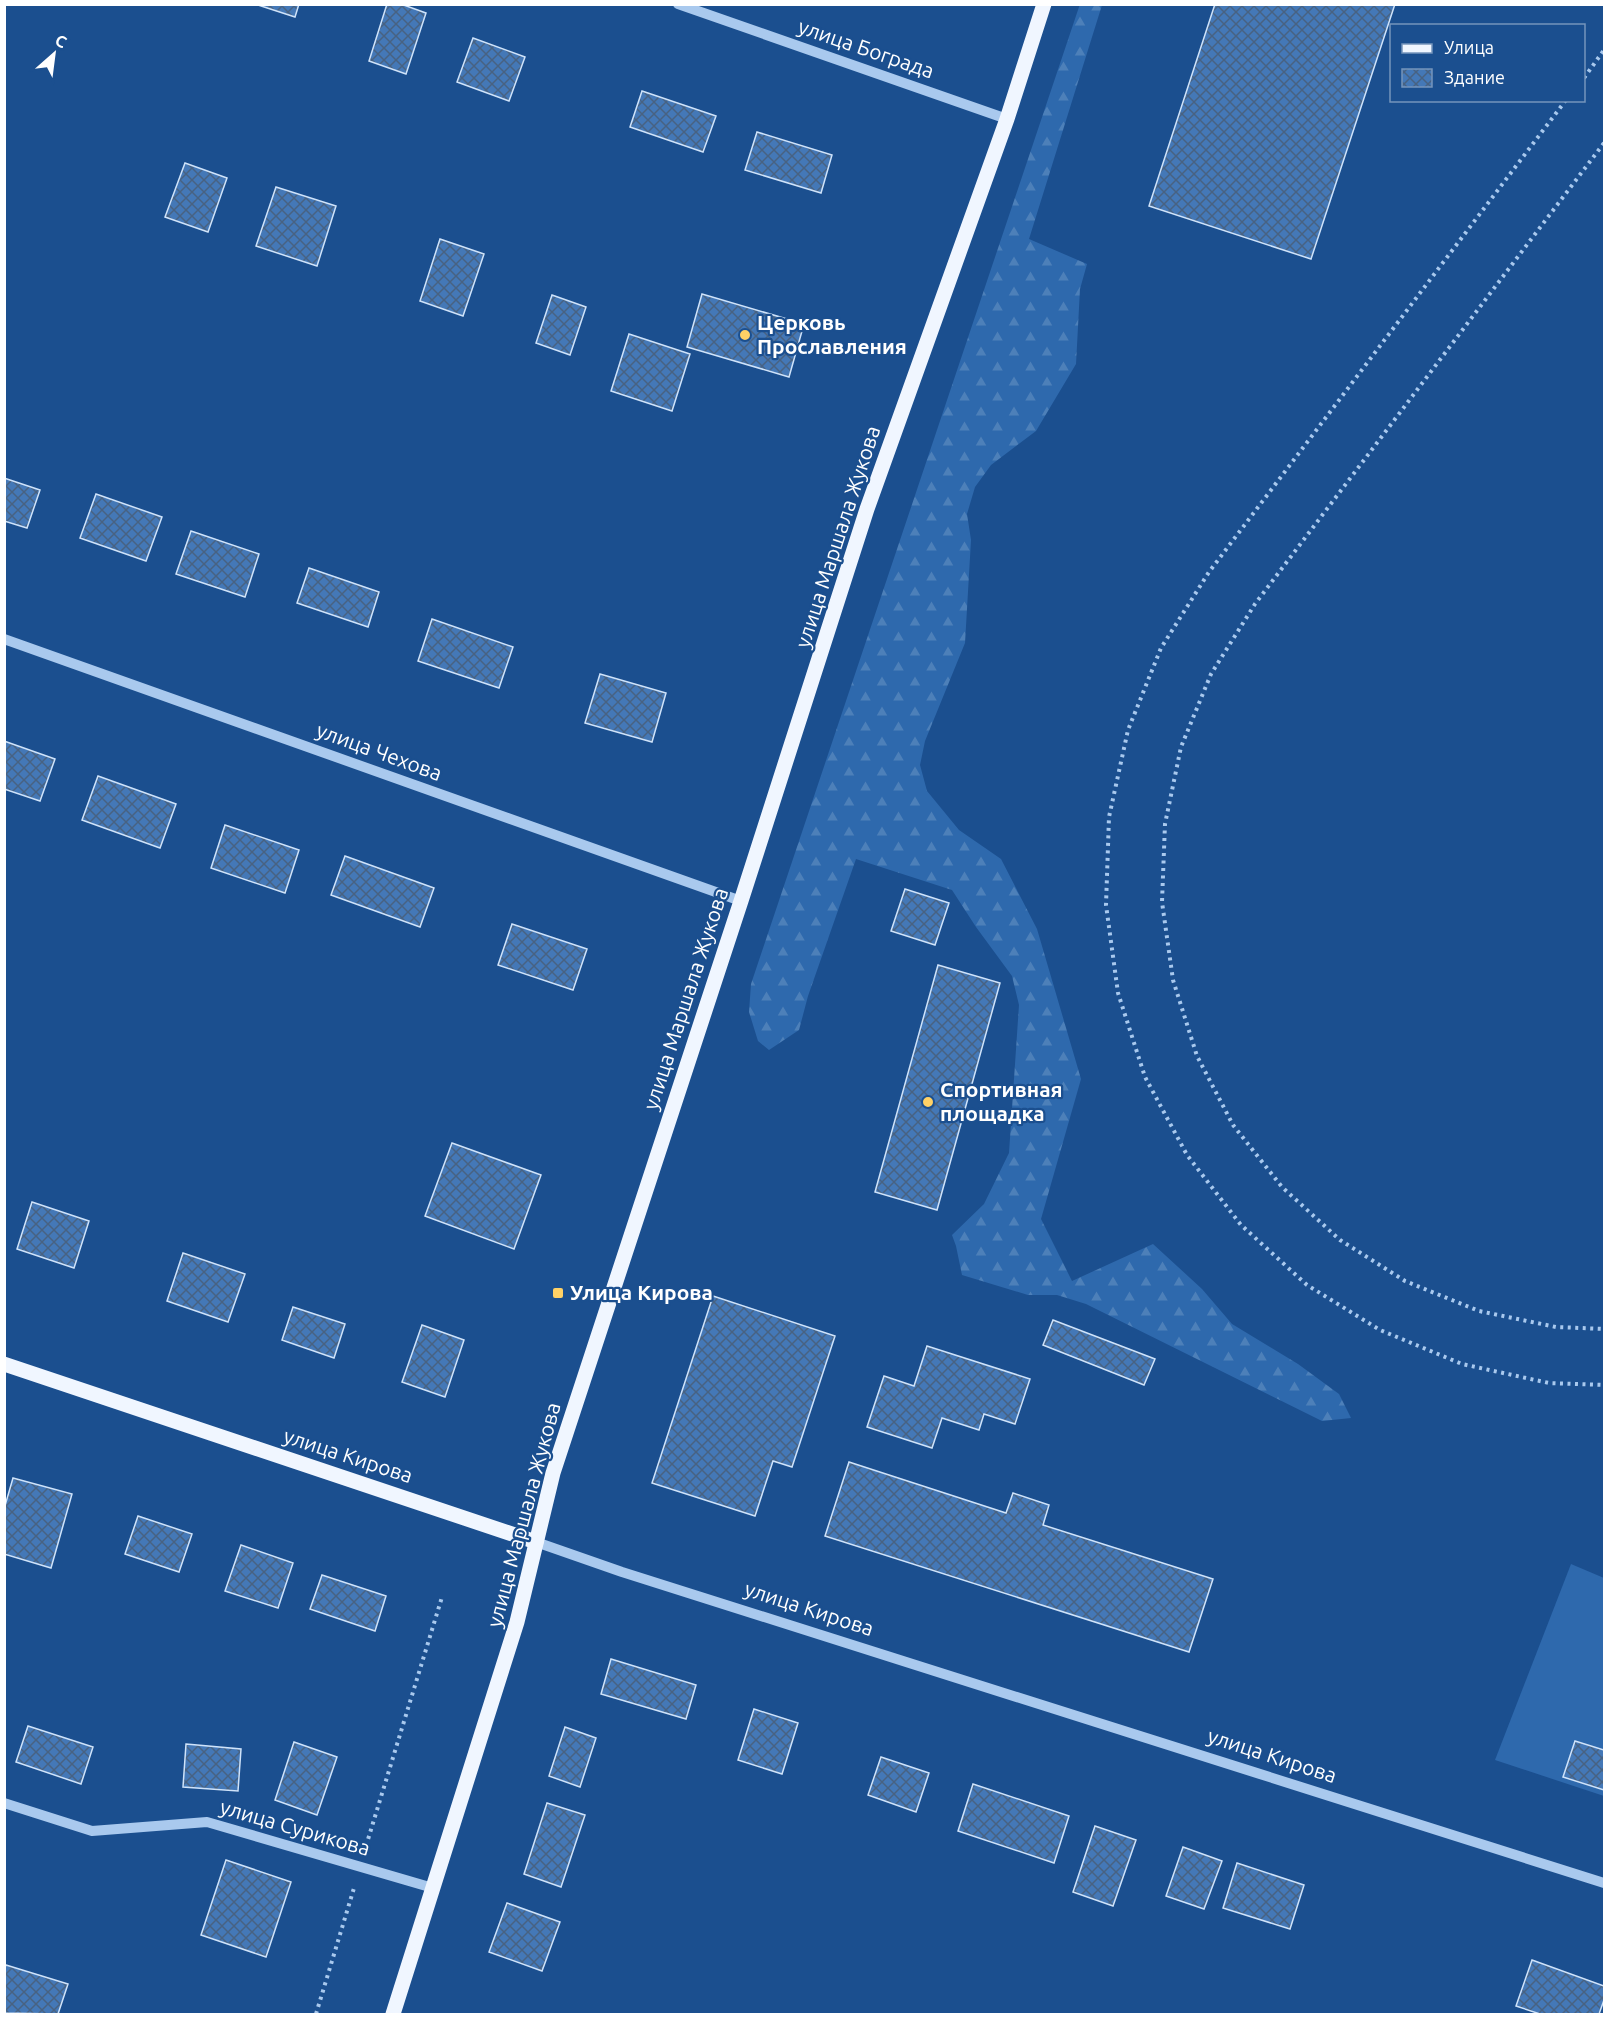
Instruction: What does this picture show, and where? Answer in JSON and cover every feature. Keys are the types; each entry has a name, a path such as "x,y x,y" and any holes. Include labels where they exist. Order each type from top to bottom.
{"main road":[{"name":"улица Маршала Жукова","path":"393,2014 517,1622 553,1473 867,509 1007,119 1044,4"},
{"name":"улица Кирова","path":"4,1364 536,1542"}],"street":[{"name":"улица Бограда","path":"678,4 1007,119"},
{"name":"улица Чехова","path":"4,639 741,901"},
{"name":"улица Кирова","path":"536,1542 622,1572 1605,1883"},
{"name":"улица Сурикова","path":"4,1803 92,1831 207,1822 433,1888"}],"path":[{"path":"1585,77 1605,50"},
{"path":"1564,102 1209,572 1161,648 1125,741 1109,817 1106,905 1118,993 1145,1077 1187,1155 1241,1225 1307,1285 1380,1330 1462,1364 1549,1383 1605,1385"},
{"path":"1605,143 1255,604 1211,674 1181,747 1164,824 1162,902 1173,980 1197,1056 1233,1125 1282,1187 1340,1240 1405,1281 1479,1311 1556,1327 1605,1329"},
{"path":"315,2014 442,1597"}],"green space":[{"path":"1080,4 1102,5 1029,239 1087,264 1080,289 1076,364 1036,431 991,465 975,487 967,514 971,540 965,643 925,741 920,765 927,791 959,830 1001,859 1037,929 1081,1079 1041,1219 1072,1281 1153,1244 1202,1289 1232,1324 1298,1364 1339,1394 1351,1418 1322,1421 1086,1304 1057,1295 1028,1295 962,1275 952,1235 984,1204 1009,1153 1019,1005 1012,976 952,890 856,859 808,996 799,1030 769,1050 758,1041 749,1012 751,984"},
{"path":"1571,1564 1604,1578 1604,1796 1495,1760"}],"building":[{"path":"255,4 299,4 295,17"},
{"path":"387,4 401,4 426,13 406,74 369,61"},
{"path":"1215,4 1395,4 1311,259 1149,206"},
{"path":"473,38 525,57 509,101 457,82"},
{"path":"642,91 716,116 703,152 630,127"},
{"path":"757,132 832,155 821,193 745,170"},
{"path":"185,163 227,178 208,232 165,217"},
{"path":"276,187 336,206 317,266 256,246"},
{"path":"440,239 484,254 463,316 420,301"},
{"name":"Церковь Прославления","path":"702,294 804,324 789,377 687,347"},
{"path":"552,295 586,307 570,355 536,343"},
{"path":"629,334 690,354 672,411 611,391"},
{"path":"4,478 40,490 27,528 4,521"},
{"path":"96,494 162,517 146,561 80,538"},
{"path":"191,531 259,554 245,597 176,574"},
{"path":"309,568 379,592 368,627 297,603"},
{"path":"432,619 513,647 499,688 418,661"},
{"path":"600,674 666,693 652,742 585,723"},
{"path":"4,741 55,759 40,801 4,789"},
{"path":"98,776 176,804 160,848 82,820"},
{"path":"225,825 299,850 285,893 211,868"},
{"path":"345,856 434,888 420,927 331,895"},
{"path":"905,889 949,903 935,945 891,931"},
{"path":"512,924 587,949 573,990 498,965"},
{"path":"938,965 1000,983 937,1210 875,1192"},
{"path":"452,1143 541,1175 514,1249 425,1216"},
{"path":"32,1202 89,1221 74,1268 17,1249"},
{"path":"183,1253 245,1274 228,1322 167,1301"},
{"path":"713,1296 835,1336 792,1467 773,1461 755,1516 652,1483"},
{"path":"293,1307 345,1324 334,1358 282,1340"},
{"path":"1053,1320 1155,1359 1144,1385 1043,1345"},
{"path":"422,1325 464,1340 445,1397 402,1382"},
{"path":"927,1346 1030,1379 1015,1424 984,1414 979,1430 942,1418 932,1448 867,1427 884,1376 914,1386"},
{"path":"849,1462 1006,1513 1013,1493 1049,1505 1043,1525 1213,1579 1189,1652 825,1536"},
{"path":"13,1478 72,1494 51,1568 4,1554 4,1509"},
{"path":"138,1516 192,1534 179,1572 125,1554"},
{"path":"241,1545 293,1563 278,1608 225,1591"},
{"path":"322,1575 386,1596 375,1631 310,1609"},
{"path":"611,1659 696,1685 686,1719 601,1694"},
{"path":"754,1709 798,1723 782,1774 738,1760"},
{"path":"28,1726 93,1747 81,1784 16,1762"},
{"path":"565,1727 596,1738 580,1787 549,1776"},
{"path":"1575,1741 1604,1750 1604,1790 1563,1777"},
{"path":"294,1742 337,1757 317,1815 275,1800"},
{"path":"186,1744 241,1749 238,1791 183,1787"},
{"path":"881,1757 929,1773 916,1812 868,1795"},
{"path":"973,1784 1069,1816 1054,1863 958,1831"},
{"path":"547,1803 585,1815 561,1887 524,1874"},
{"path":"1095,1826 1136,1840 1113,1906 1073,1892"},
{"path":"1183,1847 1222,1861 1204,1909 1166,1896"},
{"path":"226,1860 291,1882 266,1957 201,1935"},
{"path":"1237,1863 1304,1885 1290,1929 1223,1908"},
{"path":"507,1903 560,1922 542,1971 489,1952"},
{"path":"1532,1960 1604,1986 1604,2000 1599,2014 1540,2014 1516,2006"},
{"path":"6,1965 68,1984 58,2014 4,2013"}],"place":[{"name":"Церковь Прославления","path":"745,335"},
{"name":"Спортивная площадка","path":"928,1102"},
{"name":"Улица Кирова","path":"558,1293"}]}
